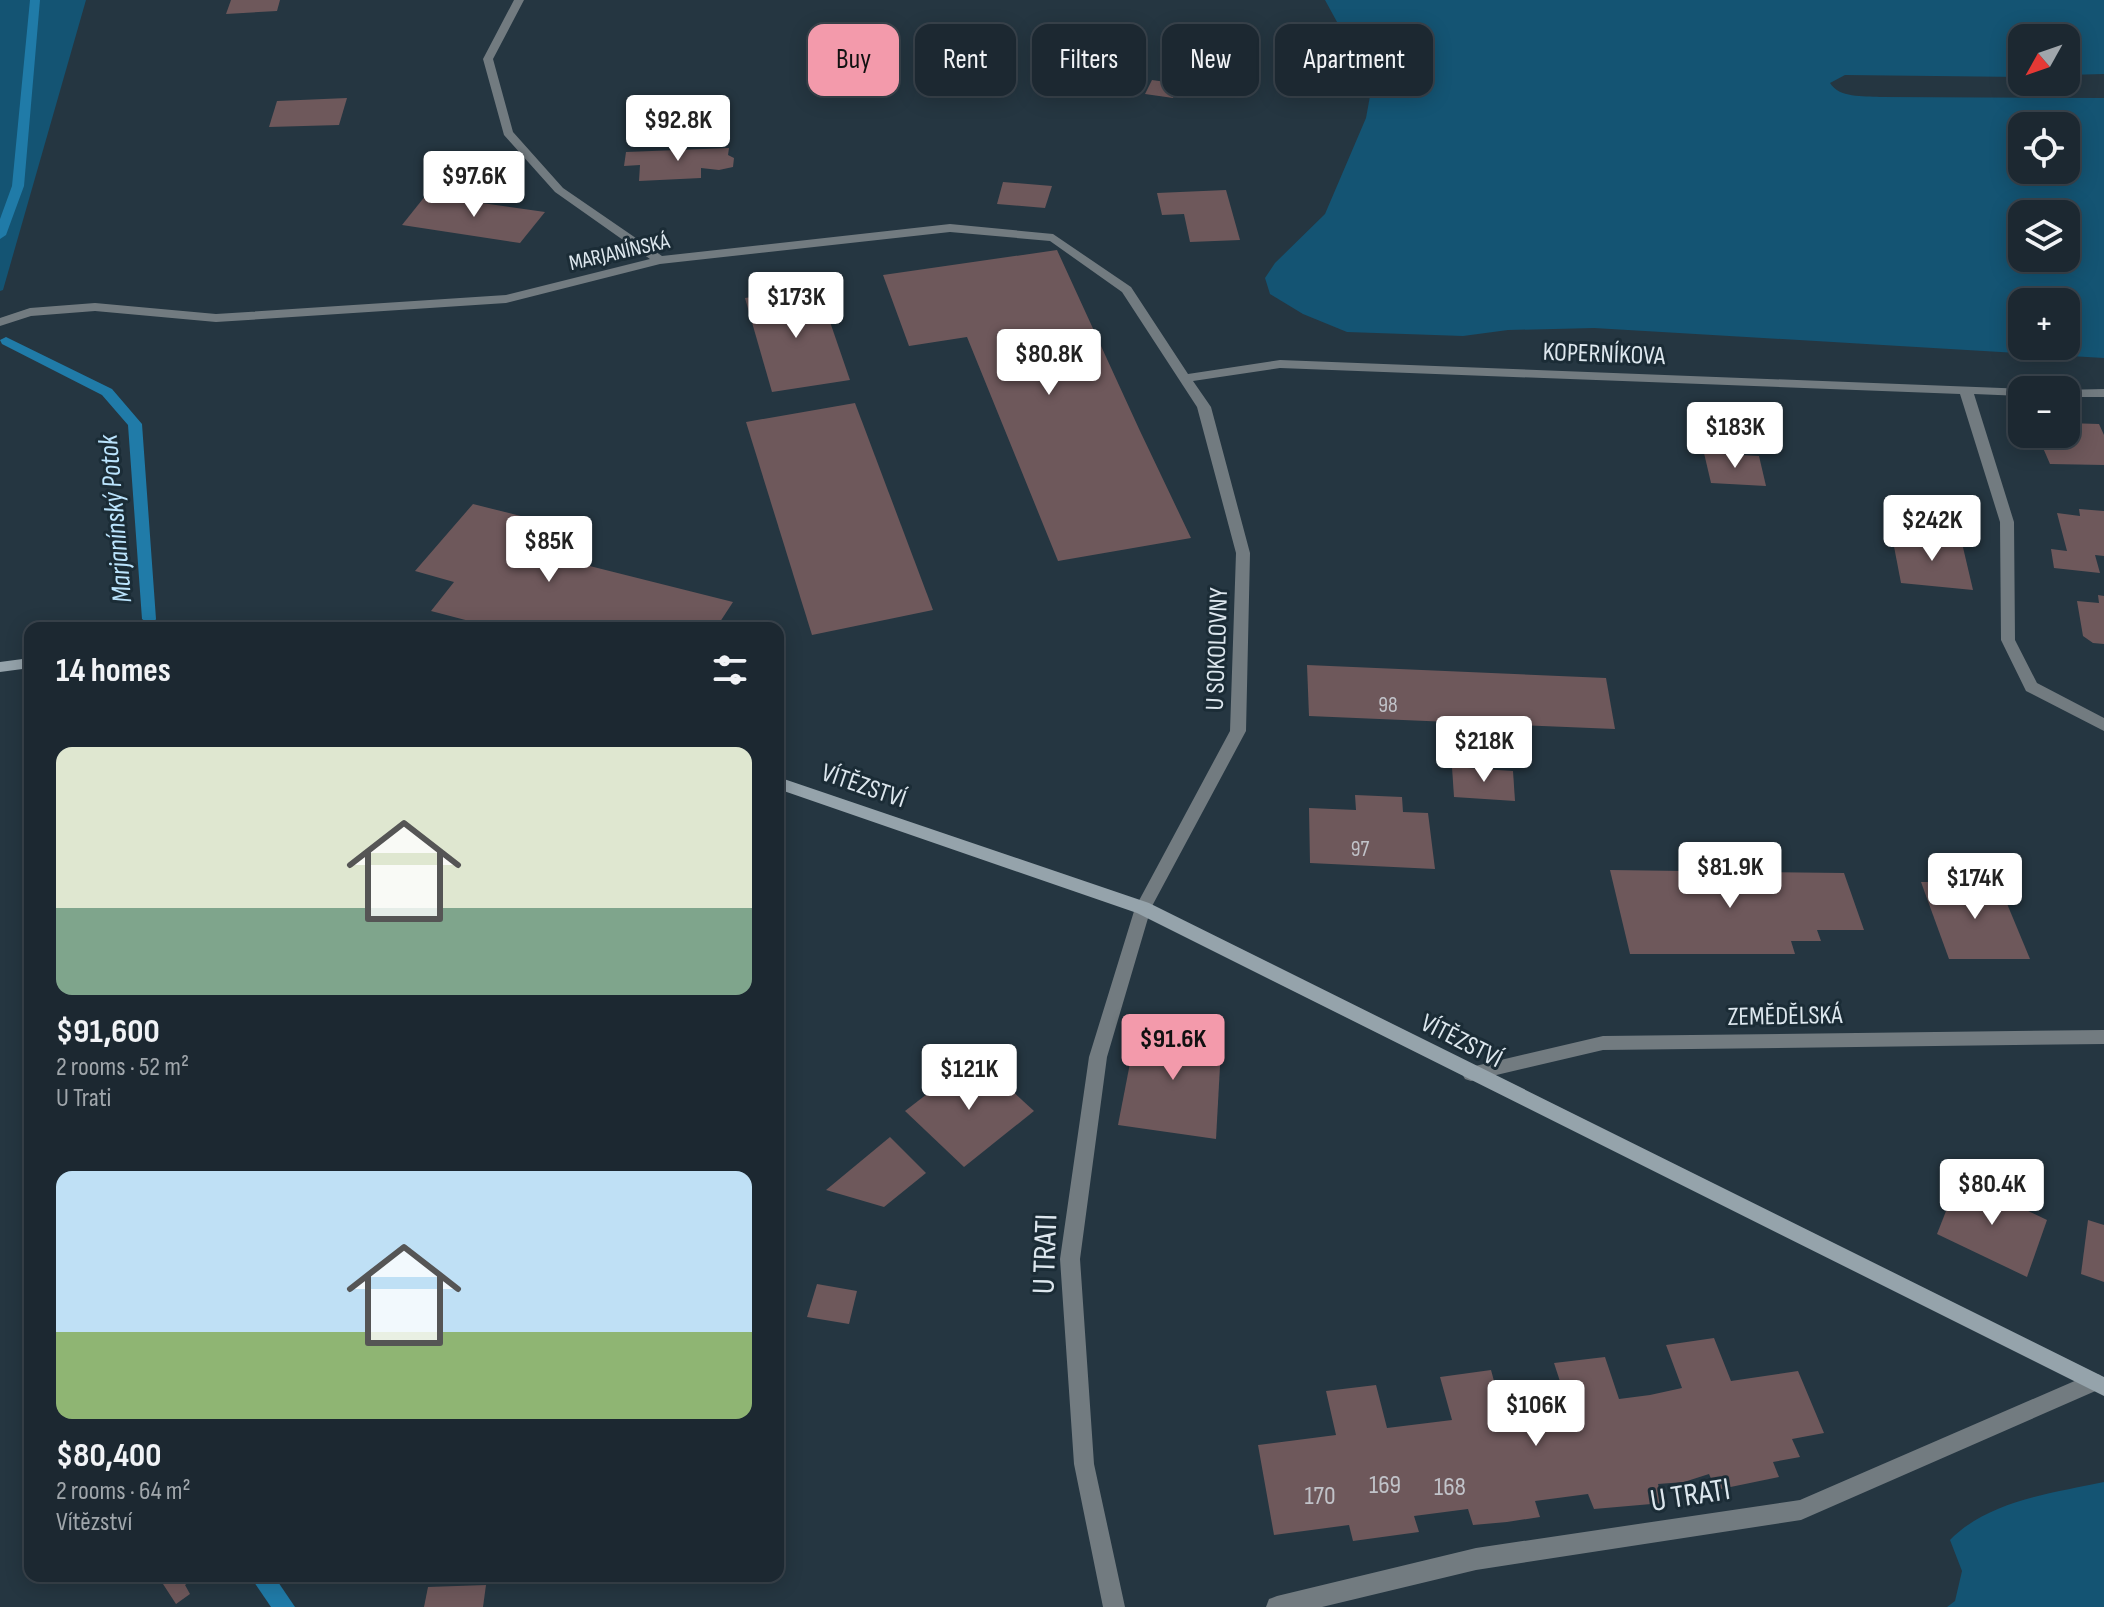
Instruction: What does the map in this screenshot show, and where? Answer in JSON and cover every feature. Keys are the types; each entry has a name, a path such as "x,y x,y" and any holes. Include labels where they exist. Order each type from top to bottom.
{"main road":[{"path":"0,667 24,664"},
{"name":"VÍTĚZSTVÍ","path":"784,785 1143,908 2098,1385"}],"street":[{"path":"519,0 488,59 508,133 559,190 660,260"},
{"name":"MARJANÍNSKÁ","path":"0,322 30,312 95,307 216,318 506,299 660,260 950,228 1053,238 1127,290 1185,378"},
{"name":"KOPERNÍKOVA","path":"1185,378 1280,364 2008,392"},
{"name":"U SOKOLOVNY","path":"1143,908 1238,731 1243,553 1204,407 1185,378"},
{"path":"1966,391 2007,522 2008,640 2031,687 2104,725"},
{"path":"2080,393 2104,393"},
{"name":"U TRATI","path":"1114,1607 1084,1464 1070,1259 1098,1057 1143,908"},
{"name":"ZEMĚDĚLSKÁ","path":"1471,1074 1603,1043 2104,1037"},
{"name":"U TRATI","path":"1277,1607 1476,1559 1801,1510 2098,1385"}],"shaded area":[{"path":"0,0 86,0 3,290 0,291"},
{"path":"1325,0 2104,0 2104,74 2080,75 2080,24 2008,24 2008,77 1845,75 1830,83 1845,94 1866,96 2104,98 2104,358 2080,357 2080,288 2008,288 2008,352 1594,328 1508,330 1463,336 1347,332 1303,314 1270,294 1265,278 1275,263 1325,214 1366,118 1370,96 1433,96 1433,24 1338,24"},
{"path":"2104,1482 2104,1607 1947,1607 1955,1601 1962,1571 1950,1540 1965,1527 2022,1500"}],"building":[{"path":"231,0 280,0 277,11 226,14"},
{"path":"1152,80 1162,81 1162,96 1174,96 1173,98 1146,94"},
{"path":"347,98 339,125 269,127 277,101"},
{"path":"729,148 728,155 734,158 733,167 719,170 701,168 701,178 639,181 640,165 624,166 626,152"},
{"path":"1003,182 1052,186 1045,208 997,204"},
{"path":"1226,190 1240,240 1190,242 1184,214 1162,215 1157,193"},
{"path":"426,195 545,212 520,243 402,225"},
{"path":"1057,250 1191,538 1058,561 967,337 909,346 883,275"},
{"path":"818,287 850,380 772,392 745,298"},
{"path":"855,403 933,610 812,635 746,422"},
{"path":"2080,423 2099,424 2104,435 2104,465 2050,464 2043,448 2080,448"},
{"path":"1704,453 1759,456 1766,486 1711,483"},
{"path":"473,504 552,524 530,551 733,602 720,622 473,622 431,611 454,582 415,571"},
{"path":"2079,509 2104,511 2104,556 2095,555 2100,573 2054,568 2051,549 2067,551 2057,513 2080,516"},
{"path":"1892,536 1962,543 1973,590 1901,583"},
{"path":"2098,595 2104,596 2104,644 2093,643 2083,636 2077,601 2099,603"},
{"path":"1307,665 1606,678 1615,729 1309,716"},
{"path":"1452,767 1513,771 1515,801 1454,797"},
{"path":"1355,795 1402,797 1403,812 1428,813 1435,869 1310,863 1309,808 1356,810"},
{"path":"1610,870 1844,873 1864,930 1817,930 1821,941 1791,941 1795,954 1630,954"},
{"path":"1921,882 1998,882 2030,959 1949,959"},
{"path":"1138,1022 1214,1035 1220,1066 1216,1139 1118,1125"},
{"path":"975,1057 1034,1111 964,1167 905,1111"},
{"path":"890,1137 926,1173 884,1207 826,1190"},
{"path":"1959,1178 2047,1220 2027,1277 1937,1234"},
{"path":"2088,1220 2104,1225 2104,1282 2081,1274"},
{"path":"817,1284 857,1291 849,1324 807,1317"},
{"path":"1714,1338 1731,1381 1798,1371 1824,1433 1792,1439 1800,1457 1773,1462 1779,1477 1716,1490 1709,1474 1684,1482 1658,1484 1663,1503 1594,1509 1588,1494 1535,1501 1540,1517 1507,1522 1473,1525 1468,1509 1414,1516 1419,1532 1353,1541 1349,1525 1274,1535 1258,1445 1336,1435 1326,1391 1376,1385 1387,1428 1452,1420 1440,1377 1491,1370 1503,1414 1568,1406 1554,1363 1605,1357 1619,1399 1650,1395 1682,1388 1666,1345"},
{"path":"189,1582 185,1585 190,1594 176,1604 163,1584"},
{"path":"486,1585 483,1607 424,1607 428,1587"}],"waterway":[{"name":"Marjanínský Potok","path":"0,235 18,186 35,0"},
{"name":"Marjanínský Potok","path":"6,341 107,392 135,424 149,619"},
{"name":"Marjanínský Potok","path":"265,1582 284,1607"}]}
